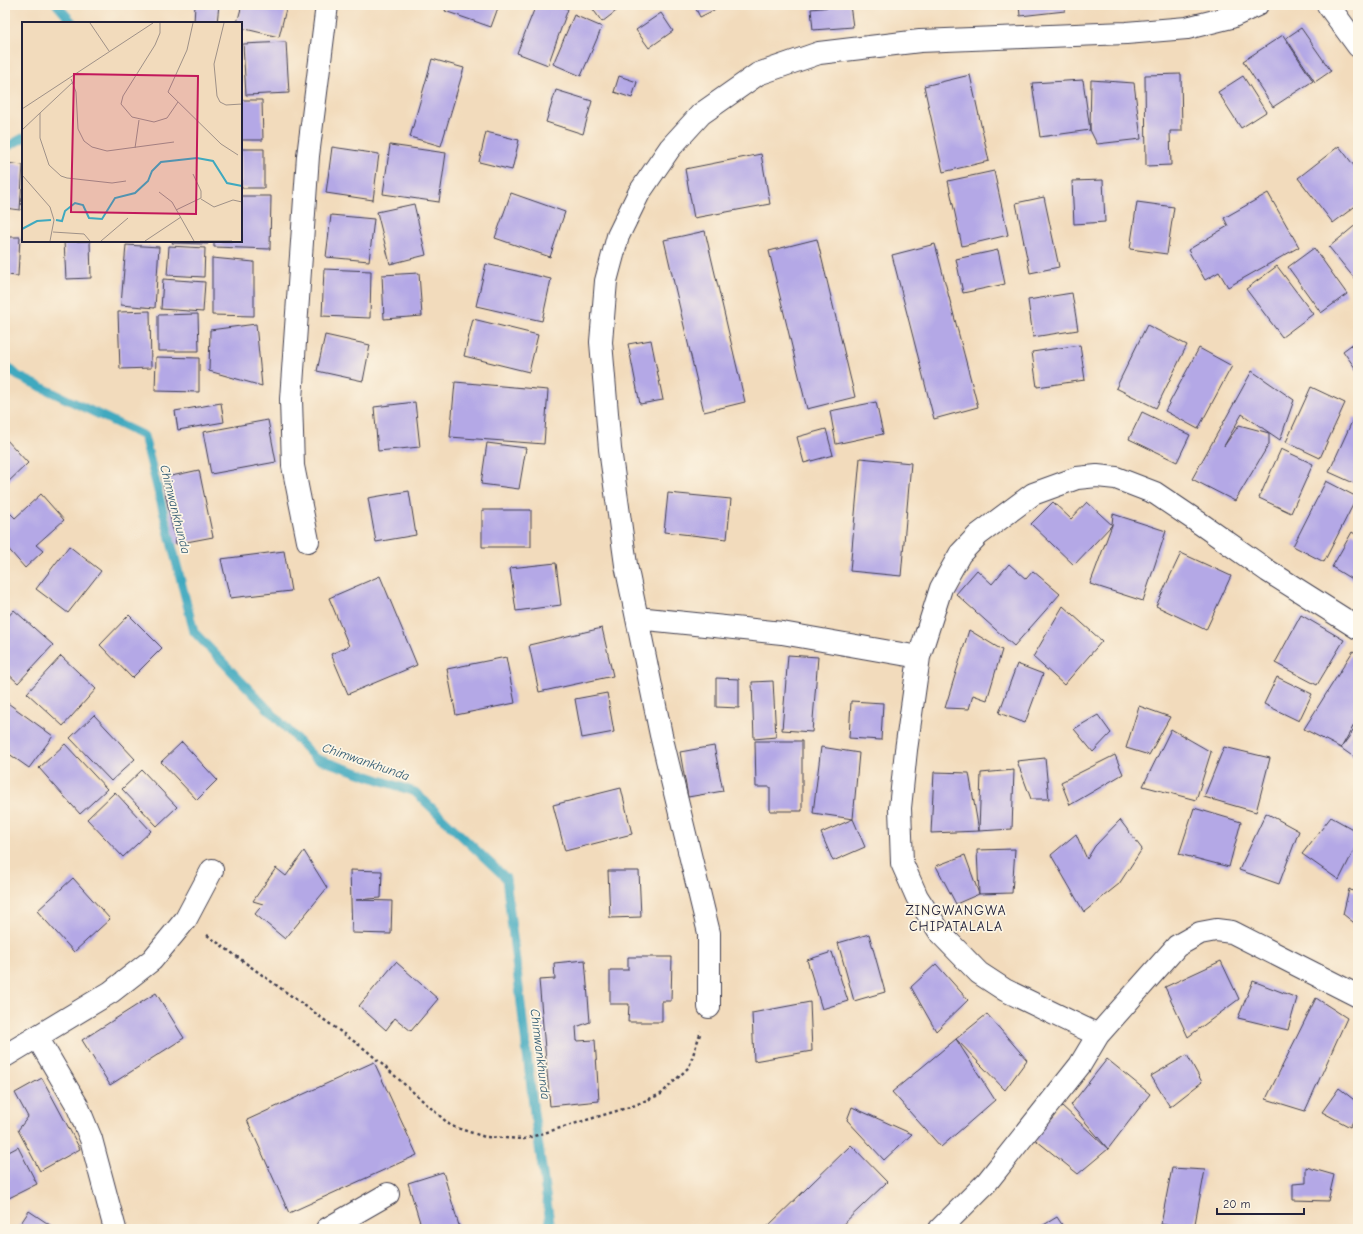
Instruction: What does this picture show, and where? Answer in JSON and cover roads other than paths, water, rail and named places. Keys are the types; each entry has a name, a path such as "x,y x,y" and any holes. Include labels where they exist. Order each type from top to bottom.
{"street":[{"path":"308,541 293,466 291,399 308,156 327,5"},
{"path":"709,1007 709,933 661,735 626,565 610,449 601,342 606,281 618,236 638,193 670,148 701,114 758,74 818,53 920,41 1126,33 1187,28 1231,17 1256,5"},
{"path":"1328,5 1358,46"},
{"path":"1098,1035 1005,990 979,973 941,934 917,897 902,863 900,808 906,750 919,657 941,588 960,554 978,535 1033,494 1077,478 1097,476 1116,478 1154,493 1268,571 1358,628"},
{"path":"637,618 782,633 919,657"},
{"path":"5,1056 111,992 152,960 186,919 212,870"},
{"path":"940,1229 987,1182 1080,1065 1098,1035 1177,946 1200,933 1216,930 1232,932 1358,996"},
{"path":"37,1037 77,1105 91,1139 115,1229"},
{"path":"327,1229 388,1194"}],"waterway":[{"name":"Chimwankhunda","path":"57,5 72,22"},
{"name":"Chimwankhunda","path":"5,148 22,139"},
{"name":"Chimwankhunda","path":"5,364 18,376 144,436 194,632 315,758 415,792 506,878 534,1113 551,1229"}],"district":[{"name":"ZINGWANGWA CHIPATALALA","path":"956,918"}]}
